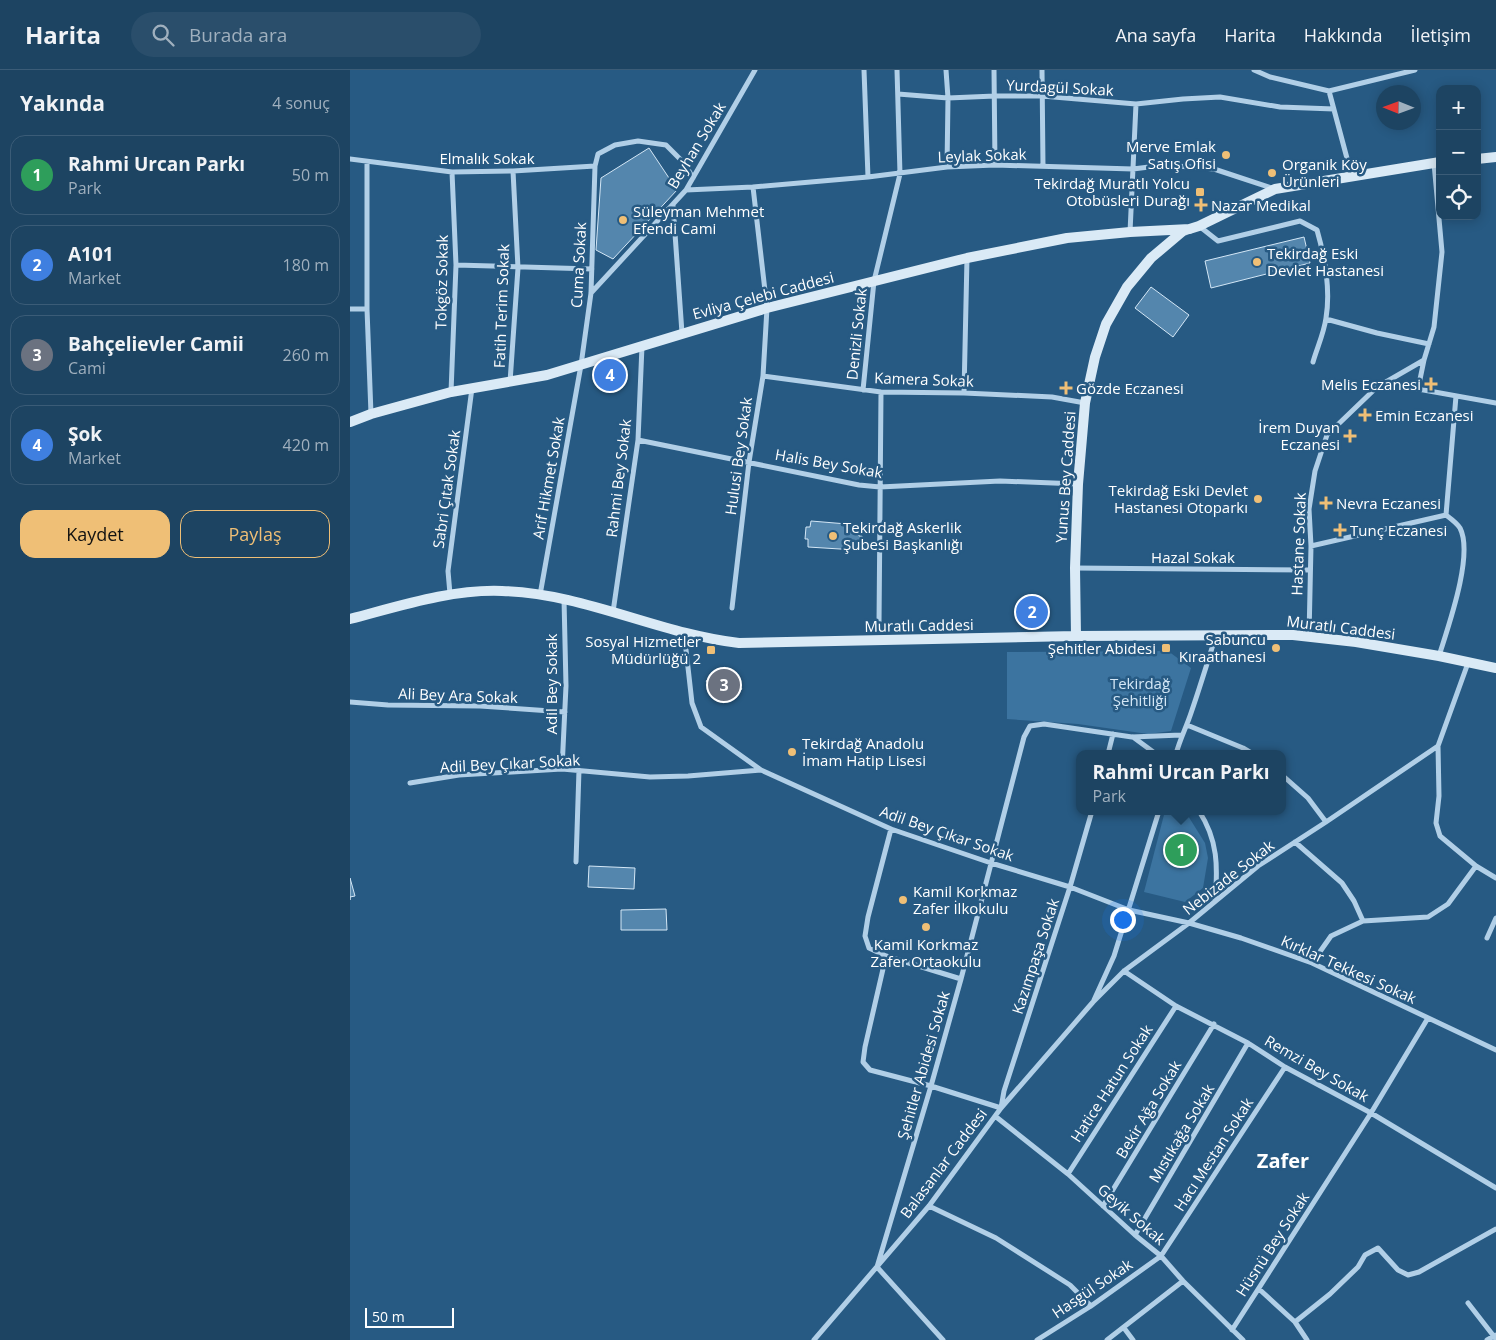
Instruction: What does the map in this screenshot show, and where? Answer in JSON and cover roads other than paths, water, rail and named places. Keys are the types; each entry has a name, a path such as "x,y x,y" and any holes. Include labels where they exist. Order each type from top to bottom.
{"street":[{"name":"Beyhan Sokak","path":"591,293 686,190 755,70"},
{"path":"864,70 868,177"},
{"name":"Denizli Sokak","path":"863,390 874,281 900,174 897,70"},
{"path":"946,70 948,98 947,167"},
{"path":"994,70 996,96 995,165"},
{"path":"1042,70 1043,166"},
{"path":"1254,70 1270,77 1329,91 1415,70"},
{"path":"1329,91 1352,177"},
{"name":"Yurdagül Sokak","path":"898,94 948,98 1042,96 1136,104 1183,99 1220,98 1280,107 1334,109"},
{"path":"1130,232 1136,104"},
{"path":"595,166 598,154 615,145 638,141 666,145 685,164 693,178"},
{"path":"1481,158 1496,157"},
{"name":"Elmalık Sokak","path":"350,159 452,172 513,171 595,166"},
{"path":"367,162 367,309 371,414"},
{"name":"Yunus Bey Caddesi","path":"1076,636 1075,568 1078,484 1085,403 1095,357 1106,324 1127,287 1151,258 1183,231 1275,189 1436,162"},
{"name":"Leylak Sokak","path":"686,190 753,187 900,174 947,167 995,165 1133,169 1165,165 1214,168 1275,189"},
{"name":"Cuma Sokak","path":"581,365 591,293 595,166"},
{"name":"Fatih Terim Sokak","path":"510,382 518,268 513,171"},
{"name":"Tokgöz Sokak","path":"451,392 456,265 452,172"},
{"path":"1418,389 1434,327 1442,252 1438,175"},
{"name":"Hulusi Bey Sokak","path":"732,608 749,462 763,376 767,308 753,187"},
{"path":"673,205 682,333"},
{"path":"1195,227 1218,241 1300,221 1318,230 1324,252 1329,290 1326,319 1313,362"},
{"name":"Evliya Çelebi Caddesi","path":"350,422 371,414 451,392 547,375 767,308 967,258 1067,238 1195,227"},
{"path":"964,393 967,258"},
{"path":"456,265 592,269"},
{"path":"350,309 367,309"},
{"path":"1326,319 1377,333 1429,344"},
{"name":"Rahmi Bey Sokak","path":"613,612 638,440 642,346"},
{"name":"Hastane Sokak","path":"1309,636 1311,546 1309,508 1315,471 1327,435 1377,387 1424,360"},
{"name":"Arif Hikmet Sokak","path":"540,595 581,365"},
{"name":"Kamera Sokak","path":"763,376 881,392 1052,397 1085,403"},
{"path":"1377,387 1418,389 1496,403"},
{"name":"Sabri Çıtak Sokak","path":"450,594 448,571 472,388"},
{"path":"879,625 881,392"},
{"path":"1446,515 1456,396"},
{"name":"Halis Bey Sokak","path":"638,440 859,484 880,486 1000,481 1078,484"},
{"path":"1311,546 1446,515"},
{"path":"1439,656 1458,597 1465,541 1459,526 1446,515"},
{"name":"Hazal Sokak","path":"1075,568 1310,570"},
{"name":"Muratlı Caddesi","path":"350,618 450,594 504,590 564,600 712,639 739,643 1216,634 1309,636 1439,656 1496,668"},
{"name":"Adil Bey Sokak","path":"562,769 565,712 564,600"},
{"name":"Adil Bey Çıkar Sokak","path":"684,632 692,704 701,727 762,770 891,829 991,863 1070,887 1129,910"},
{"path":"1177,750 1180,736 1187,725 1204,676 1216,634"},
{"path":"1468,663 1438,746 1439,796 1436,823 1440,836 1476,866 1496,878"},
{"name":"Ali Bey Ara Sokak","path":"350,702 388,705 480,706 565,712"},
{"name":"Şehitler Abidesi Sokak","path":"876,1266 931,1086 1024,737 1030,726 1044,724 1132,737 1180,736"},
{"path":"1187,725 1246,750"},
{"path":"1109,750 1113,734"},
{"path":"1132,737 1150,750"},
{"name":"Nebizade Sokak","path":"1093,1002 1124,971 1189,923 1258,866 1438,746"},
{"name":"Adil Bey Çıkar Sokak","path":"410,783 459,775 562,769 650,777 762,770"},
{"path":"576,862 580,770"},
{"path":"1286,779 1308,798 1326,822"},
{"name":"Kazımpaşa Sokak","path":"1001,1108 1004,1091 1070,887 1091,815"},
{"path":"1093,1002 1114,956 1157,815"},
{"path":"1202,815 1208,825 1215,846 1217,876 1215,900"},
{"path":"891,829 868,917 865,936 869,948 886,956 961,979"},
{"path":"1295,842 1342,883 1354,901 1363,921"},
{"path":"1312,963 1331,936 1363,921 1428,917 1448,904 1476,866"},
{"name":"Kırklar Tekkesi Sokak","path":"1129,910 1189,923 1240,938 1312,963 1496,1050"},
{"path":"1487,938 1496,918"},
{"path":"886,956 862,1062 870,1070 931,1086 1001,1108"},
{"name":"Remzi Bey Sokak","path":"1124,971 1176,1006 1248,1043 1371,1113 1496,1188"},
{"name":"Balasanlar Caddesi","path":"814,1340 928,1206 1001,1108 1093,1002"},
{"name":"Hatice Hatun Sokak","path":"1068,1174 1176,1006"},
{"name":"Hüsnü Bey Sokak","path":"1232,1330 1371,1113 1428,1018"},
{"name":"Bekir Ağa Sokak","path":"1103,1206 1214,1024"},
{"name":"Mıstıkağa Sokak","path":"1135,1235 1248,1043"},
{"name":"Hacı Mestan Sokak","path":"1161,1256 1286,1066"},
{"name":"Geyik Sokak","path":"995,1116 1068,1174 1161,1256 1183,1281 1243,1340"},
{"path":"928,1206 996,1238 1070,1285 1091,1306"},
{"path":"1295,1322 1330,1294 1358,1267 1366,1255 1378,1248 1398,1270 1408,1275 1420,1272 1496,1229"},
{"name":"Hasgül Sokak","path":"1037,1340 1091,1306 1161,1256"},
{"path":"876,1266 943,1340"},
{"path":"1107,1340 1183,1281"},
{"path":"1259,1289 1295,1322 1307,1340"},
{"path":"1468,1303 1495,1336 1487,1340"},
{"path":"1124,1328 1133,1340"}],"place":[{"name":"Merve Emlak Satış Ofisi","path":"1226,155"},
{"name":"Organik Köy Ürünleri","path":"1272,173"},
{"name":"Tekirdağ Muratlı Yolcu Otobüsleri Durağı","path":"1200,192"},
{"name":"Nazar Medikal","path":"1201,205"},
{"name":"Süleyman Mehmet Efendi Cami","path":"623,220"},
{"name":"Tekirdağ Eski Devlet Hastanesi","path":"1257,262"},
{"name":"Şok","path":"610,375"},
{"name":"Melis Eczanesi","path":"1431,384"},
{"name":"Gözde Eczanesi","path":"1066,388"},
{"name":"Emin Eczanesi","path":"1365,415"},
{"name":"İrem Duyan Eczanesi","path":"1350,436"},
{"name":"Tekirdağ Eski Devlet Hastanesi Otoparkı","path":"1258,499"},
{"name":"Nevra Eczanesi","path":"1326,503"},
{"name":"Tunç Eczanesi","path":"1340,530"},
{"name":"Tekirdağ Askerlik Şubesi Başkanlığı","path":"833,536"},
{"name":"A101","path":"1032,612"},
{"name":"Şehitler Abidesi","path":"1166,648"},
{"name":"Sabuncu Kıraathanesi","path":"1276,648"},
{"name":"Sosyal Hizmetler Müdürlüğü 2","path":"711,650"},
{"name":"Bahçelievler Camii","path":"724,685"},
{"name":"Tekirdağ Anadolu İmam Hatip Lisesi","path":"792,752"},
{"name":"Rahmi Urcan Parkı","path":"1181,850"},
{"name":"Kamil Korkmaz Zafer İlkokulu","path":"903,900"},
{"name":"Kamil Korkmaz Zafer Ortaokulu","path":"926,927"}],"district":[{"name":"Zafer","path":"1283,1160"}],"park label":[{"name":"Tekirdağ Şehitliği","path":"1140,692"}]}
